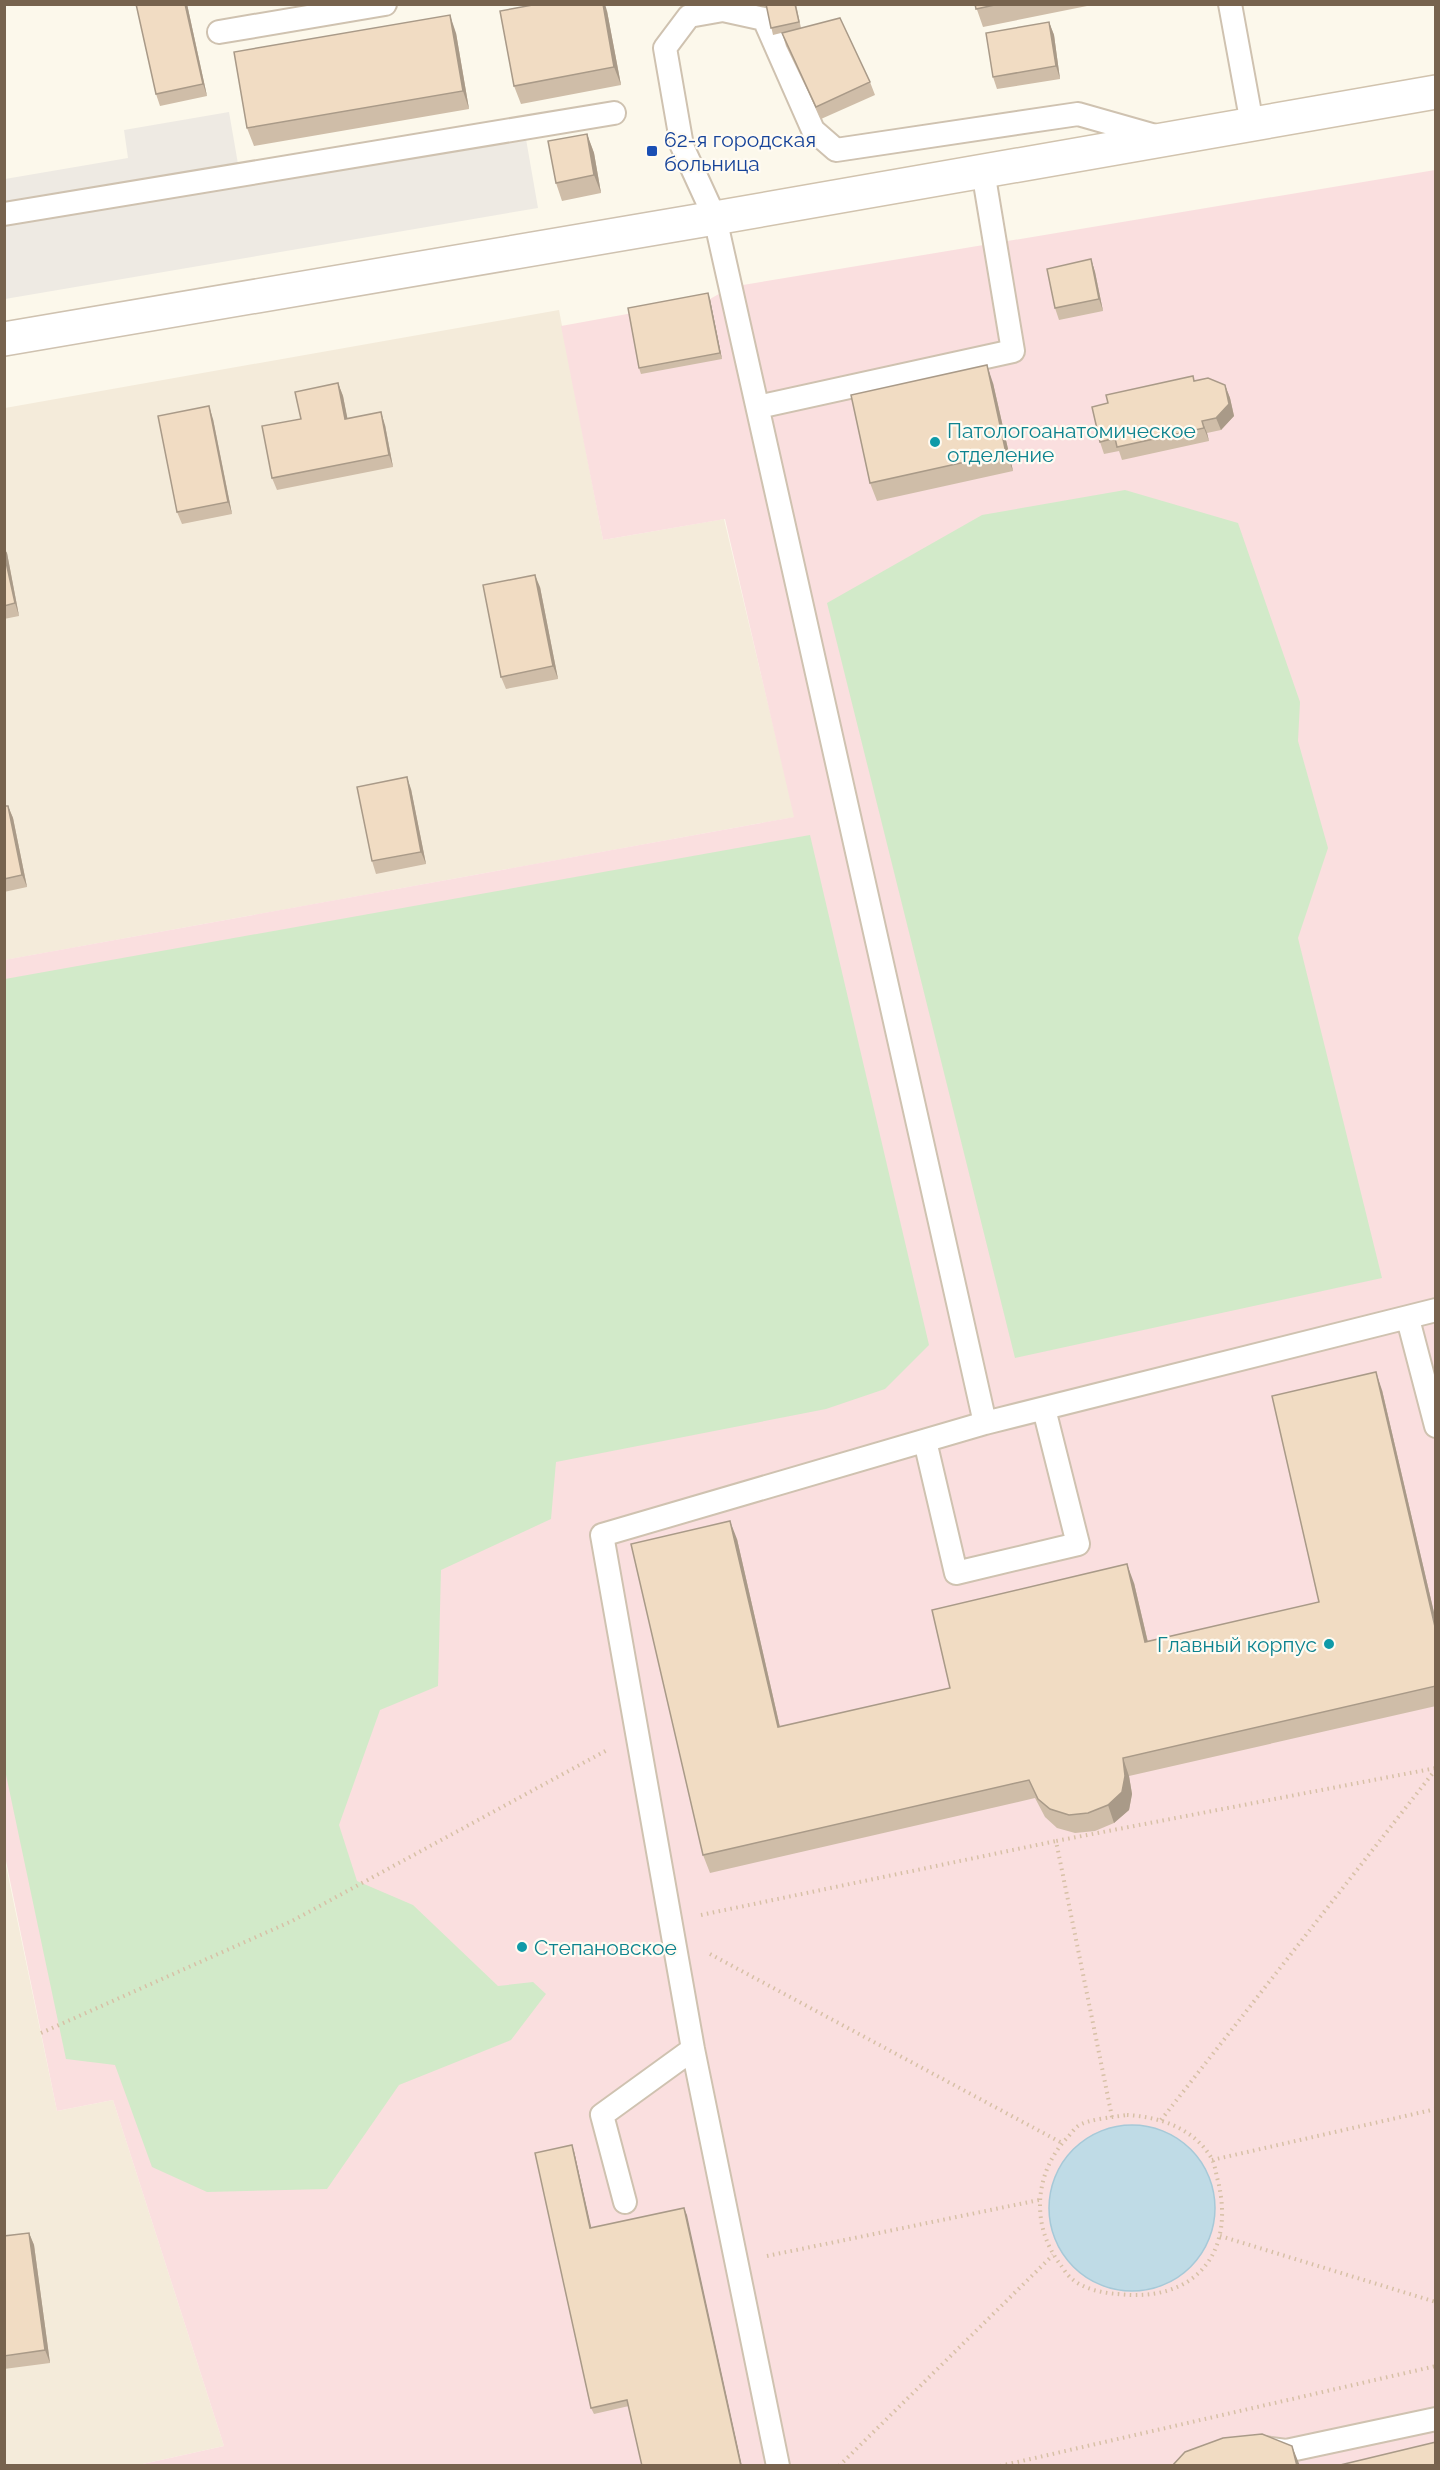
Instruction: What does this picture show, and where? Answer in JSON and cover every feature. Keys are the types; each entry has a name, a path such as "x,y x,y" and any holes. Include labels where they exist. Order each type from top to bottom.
{"street":[{"path":"4,339 1436,92"}],"lane":[{"path":"219,32 385,4"},
{"path":"1230,4 1252,124"},
{"path":"985,1423 715,218 682,146 665,48 689,16 723,10 764,19 813,130 836,150 1078,114 1164,138"},
{"path":"4,214 614,113"},
{"path":"758,407 1013,351 983,171"},
{"path":"778,2466 693,2049 602,1535 985,1423 1436,1310"},
{"path":"1408,1318 1436,1426"},
{"path":"925,1441 956,1573 1078,1544 1044,1409"},
{"path":"625,2202 603,2115 693,2049"},
{"path":"1243,2446 1286,2451 1436,2419"}],"path":[{"path":"41,2033 292,1921 597,1755"},
{"path":"671,1928 1056,1841 1436,1768"},
{"path":"1161,2121 1436,1768"},
{"path":"1056,1841 1112,2117"},
{"path":"671,1928 1062,2143"},
{"path":"1212,2160 1436,2109"},
{"path":"1127,2115 1145,2116 1161,2121 1192,2135 1212,2160 1223,2204 1220,2236 1206,2266 1179,2288 1138,2297 1100,2292 1071,2279 1053,2255 1042,2228 1039,2200 1043,2176 1062,2143 1079,2125 1127,2115"},
{"path":"736,2262 1039,2200"},
{"path":"1220,2236 1436,2302"},
{"path":"839,2466 1053,2255"},
{"path":"1000,2466 1436,2366"}],"shaded area":[{"path":"229,112 242,187 526,139 538,208 5,299 5,179 128,158 124,130"},
{"path":"1435,170 1435,2465 138,2465 224,2446 113,2100 57,2111 5,1856 4,960 794,817 725,519 603,540 561,326 710,299 731,287"},
{"path":"559,310 603,540 724,519 795,817 5,960 5,408"},
{"path":"4,1856 57,2111 113,2100 224,2446 138,2465 5,2465"}],"green space":[{"path":"1125,490 1238,523 1300,702 1298,741 1328,848 1298,938 1382,1278 1015,1358 827,603 982,515"},
{"path":"810,835 929,1345 885,1389 826,1409 556,1462 551,1519 441,1570 438,1686 380,1710 339,1825 357,1881 413,1905 498,1986 533,1982 546,1994 511,2040 399,2085 327,2189 207,2192 152,2167 115,2065 66,2059 5,1770 5,979"}],"water":[{"path":"1132,2125 1164,2131 1191,2149 1209,2176 1215,2208 1209,2240 1191,2267 1164,2285 1132,2291 1100,2285 1073,2267 1055,2240 1049,2208 1055,2176 1073,2149 1100,2131"}],"building":[{"path":"136,4 185,4 203,84 156,94"},
{"path":"538,4 603,4 614,67 514,86 500,11"},
{"path":"766,4 795,4 799,22 771,28"},
{"path":"975,4 999,4 976,9"},
{"path":"450,15 463,91 247,128 234,52"},
{"path":"840,18 870,82 816,107 782,33"},
{"path":"1049,22 1056,66 993,77 986,33"},
{"path":"587,134 594,175 556,183 548,141"},
{"path":"1091,259 1099,299 1055,308 1047,269"},
{"path":"708,293 720,353 639,368 628,308"},
{"name":"Патологоанатомическое отделение","path":"987,365 1006,453 870,483 851,395"},
{"path":"1193,376 1194,381 1208,378 1225,385 1229,404 1216,418 1202,421 1204,428 1117,447 1115,438 1100,442 1092,407 1108,403 1106,395"},
{"path":"338,383 345,419 381,412 389,455 272,478 262,426 301,419 295,392"},
{"path":"209,406 228,502 177,512 158,416"},
{"path":"4,553 15,603 4,606"},
{"path":"535,575 553,666 501,677 483,585"},
{"path":"407,777 421,852 372,861 357,787"},
{"path":"4,806 8,806 22,875 4,879"},
{"name":"Главный корпус","path":"1376,1372 1436,1631 1436,1686 1123,1758 1125,1776 1122,1792 1108,1805 1088,1813 1069,1815 1050,1809 1038,1799 1029,1780 703,1855 631,1544 730,1521 778,1727 950,1688 932,1610 1127,1564 1145,1642 1319,1602 1272,1396"},
{"path":"572,2145 590,2228 684,2208 741,2466 642,2466 627,2400 591,2408 535,2153"},
{"path":"29,2233 45,2350 4,2356 4,2236"},
{"path":"1262,2434 1292,2446 1297,2466 1172,2466 1185,2452 1223,2438"},
{"path":"1436,2442 1436,2466 1336,2466"}],"place":[{"name":"62-я городская больница","path":"652,151"},
{"name":"Патологоанатомическое отделение","path":"935,442"},
{"name":"Главный корпус","path":"1329,1644"},
{"name":"Степановское","path":"522,1947"}]}
